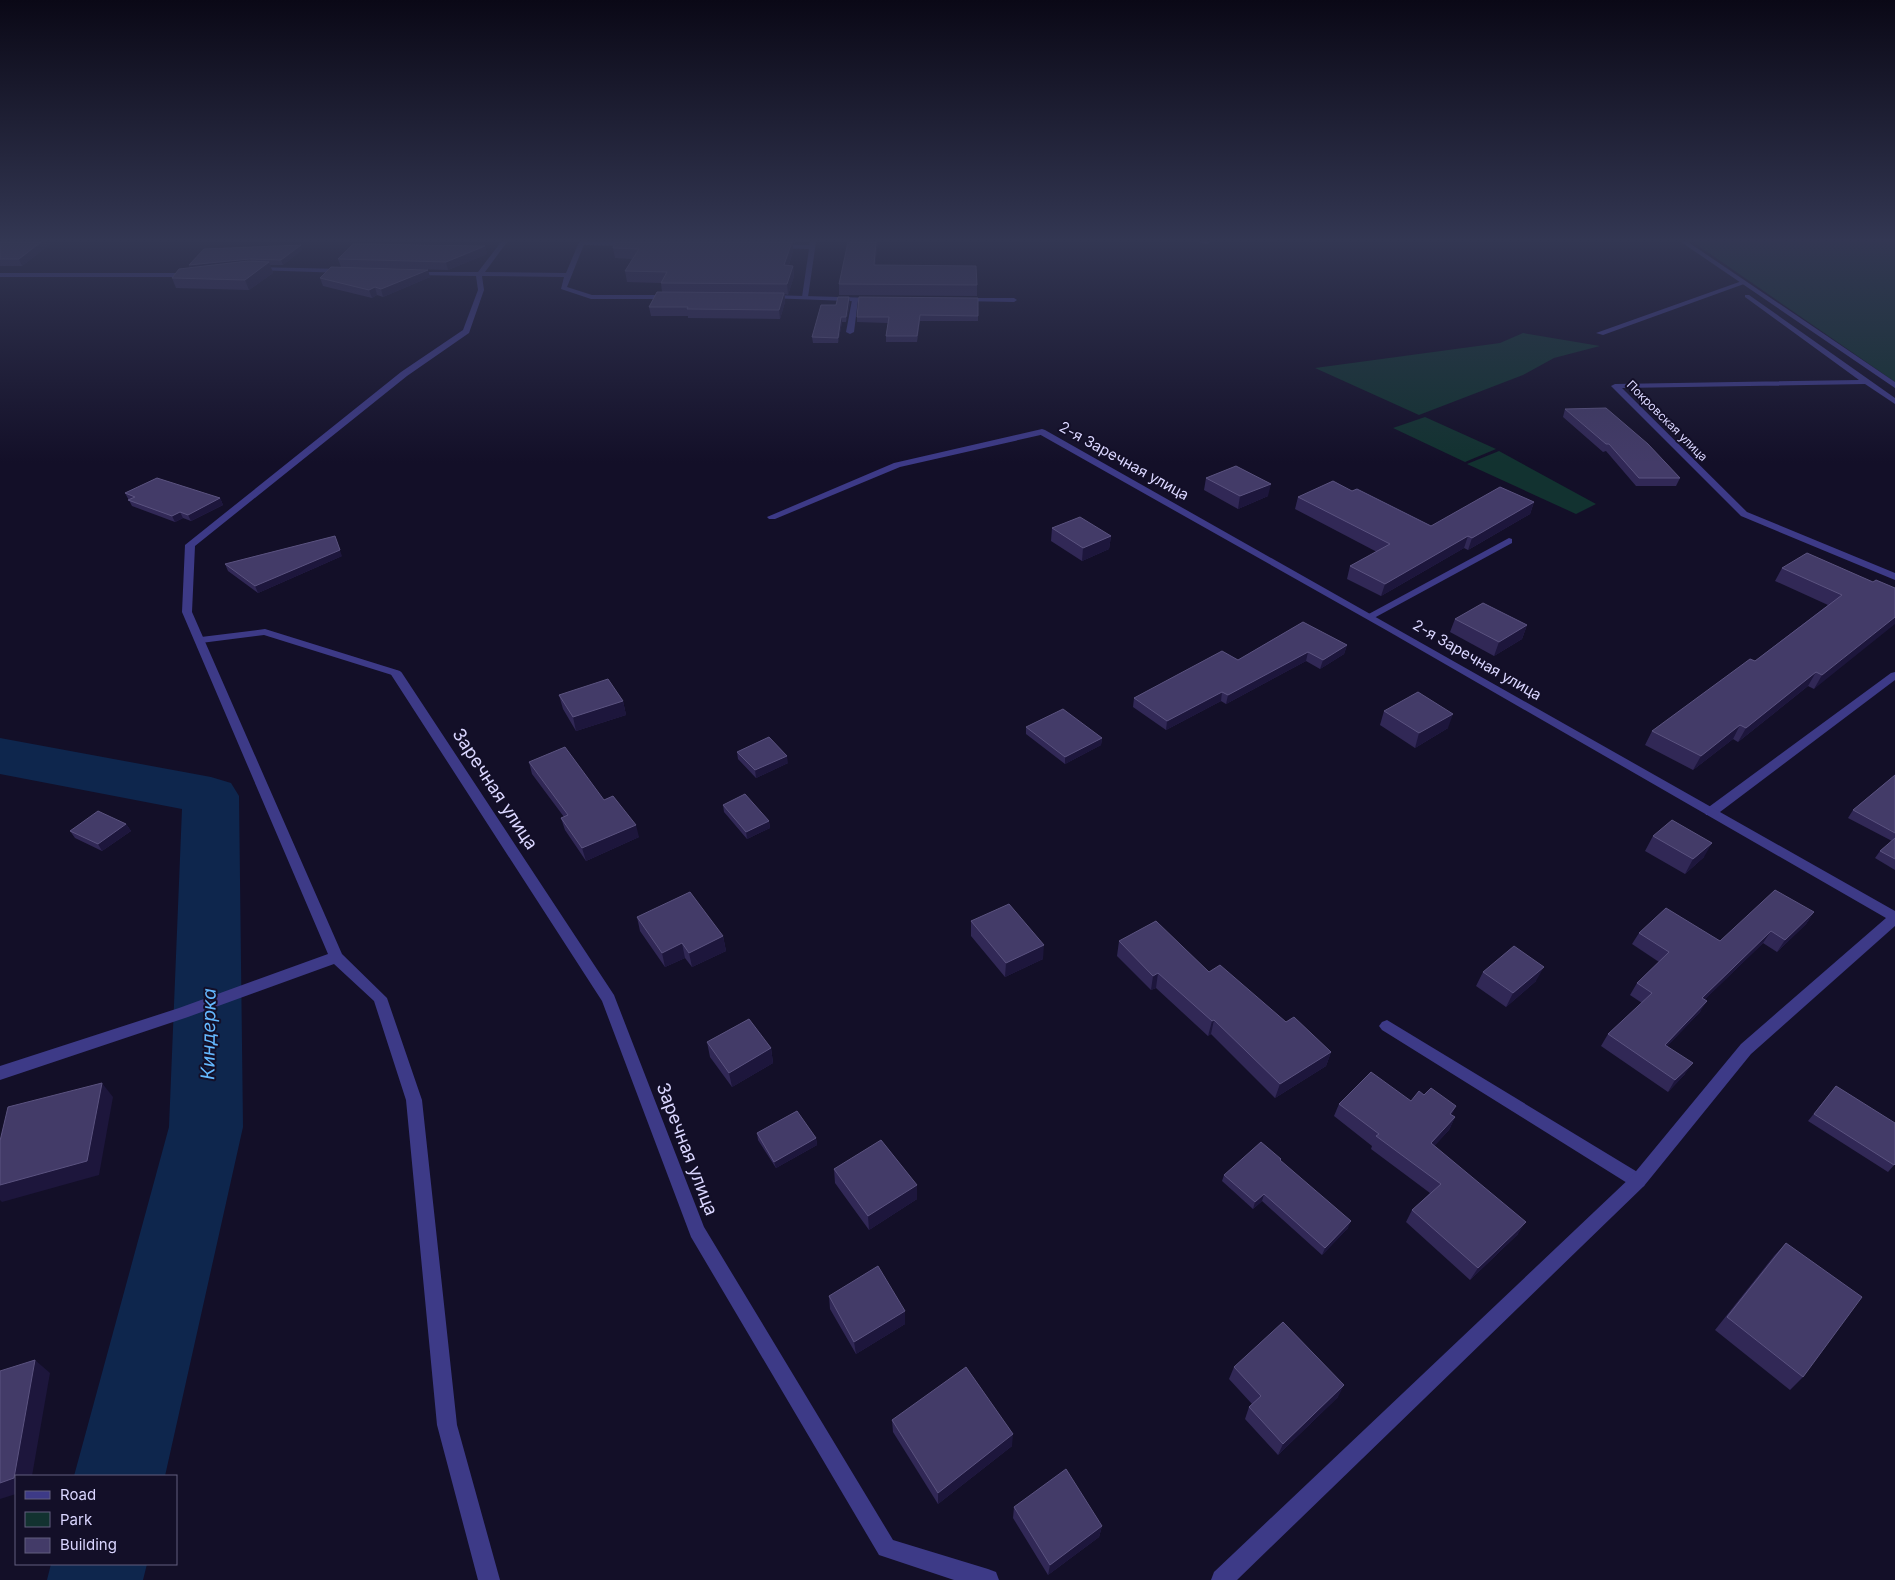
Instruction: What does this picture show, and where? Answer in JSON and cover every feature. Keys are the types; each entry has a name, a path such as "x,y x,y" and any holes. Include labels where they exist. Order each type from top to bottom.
{"street":[{"path":"472,316 466,331 404,374 190,545 187,612 201,640 336,957 380,998 414,1100 447,1425 489,1580"},
{"path":"850,332 853,316"},
{"path":"1600,333 1649,316"},
{"path":"1775,316 1895,402"},
{"path":"1791,316 1895,386"},
{"name":"Покровская улица","path":"1867,382 1615,386 1744,514 1895,577"},
{"name":"2-я Заречная улица","path":"772,517 897,464 1042,432 1370,616 1895,918"},
{"path":"1370,616 1509,541"},
{"name":"Заречная улица","path":"201,640 265,632 396,673 609,999 696,1231 886,1548 988,1580"},
{"path":"1711,812 1895,675"},
{"path":"1222,1580 1638,1181 1746,1049 1895,918"},
{"path":"0,1073 247,991 336,957"},
{"path":"1388,1026 1638,1181"}],"green space":[{"path":"1799,316 1895,316 1895,382"},
{"path":"1523,333 1600,346 1554,358 1523,375 1419,415 1315,368 1500,343"},
{"path":"1425,417 1496,449 1465,462 1393,428"},
{"path":"1499,451 1596,504 1576,514 1467,464"}],"building":[{"path":"818,316 846,316 841,317 838,338 812,337"},
{"path":"920,316 917,336 886,336 889,317 857,317"},
{"path":"1606,408 1648,444 1680,478 1639,478 1609,444 1606,444 1565,409"},
{"path":"1236,466 1271,484 1240,496 1206,478"},
{"path":"157,478 220,498 188,515 180,512 172,516 128,500 135,497 125,493"},
{"path":"1333,481 1352,491 1357,489 1431,526 1500,487 1534,502 1472,538 1468,536 1385,584 1350,566 1390,544 1298,497"},
{"path":"1080,517 1111,536 1083,548 1052,528"},
{"path":"335,536 340,550 255,586 225,564"},
{"path":"1807,553 1873,582 1876,580 1895,588 1895,617 1822,675 1816,672 1746,728 1740,725 1701,756 1652,731 1750,659 1755,661 1842,595 1782,568"},
{"path":"1483,603 1527,625 1499,642 1455,619"},
{"path":"1303,622 1347,645 1323,660 1308,652 1228,695 1222,692 1167,721 1134,698 1222,651 1238,660"},
{"path":"608,679 623,701 573,717 559,695"},
{"path":"1418,692 1453,714 1419,733 1384,711"},
{"path":"1063,709 1102,738 1065,757 1026,727"},
{"path":"769,737 787,756 755,770 737,752"},
{"path":"565,747 604,800 613,796 636,825 582,848 561,818 568,815 529,762"},
{"path":"1895,775 1895,833 1853,810"},
{"path":"745,794 769,821 746,832 723,805"},
{"path":"98,811 126,824 98,844 70,831"},
{"path":"1672,820 1712,843 1693,859 1653,836"},
{"path":"1895,838 1895,859 1880,851"},
{"path":"1775,890 1814,912 1785,940 1771,931 1702,998 1707,1001 1665,1045 1693,1063 1675,1080 1608,1034 1652,993 1637,983 1669,952 1639,933 1666,908 1720,941"},
{"path":"690,892 723,936 689,953 682,943 662,953 637,917"},
{"path":"1009,904 1044,945 1006,963 971,921"},
{"path":"1156,921 1209,972 1220,965 1286,1022 1294,1017 1331,1052 1280,1084 1214,1020 1212,1021 1158,973 1153,976 1119,941"},
{"path":"1514,946 1544,967 1513,993 1483,972"},
{"path":"749,1019 771,1048 729,1073 707,1042"},
{"path":"1371,1072 1411,1101 1419,1091 1424,1095 1431,1088 1456,1106 1450,1114 1455,1117 1431,1143 1526,1222 1478,1268 1412,1210 1441,1184 1376,1136 1379,1134 1339,1104"},
{"path":"102,1083 87,1161 0,1185 0,1141 8,1107"},
{"path":"1836,1086 1895,1123 1894,1165 1814,1114"},
{"path":"797,1111 816,1138 774,1162 757,1133"},
{"path":"881,1140 917,1185 868,1216 834,1169"},
{"path":"1261,1142 1351,1221 1325,1248 1264,1194 1255,1202 1224,1175"},
{"path":"1786,1243 1862,1297 1803,1377 1727,1317"},
{"path":"878,1266 905,1311 854,1342 829,1296"},
{"path":"1283,1322 1344,1385 1283,1444 1249,1407 1261,1396 1234,1367"},
{"path":"35,1360 14,1478 0,1483 0,1371"},
{"path":"966,1367 1013,1434 938,1493 892,1420"},
{"path":"1066,1469 1102,1526 1050,1565 1014,1507"}],"waterway":[{"name":"Киндерка","path":"0,756 211,796 206,1127 120,1475"},
{"name":"Киндерка","path":"95,1580 99,1565"}]}
